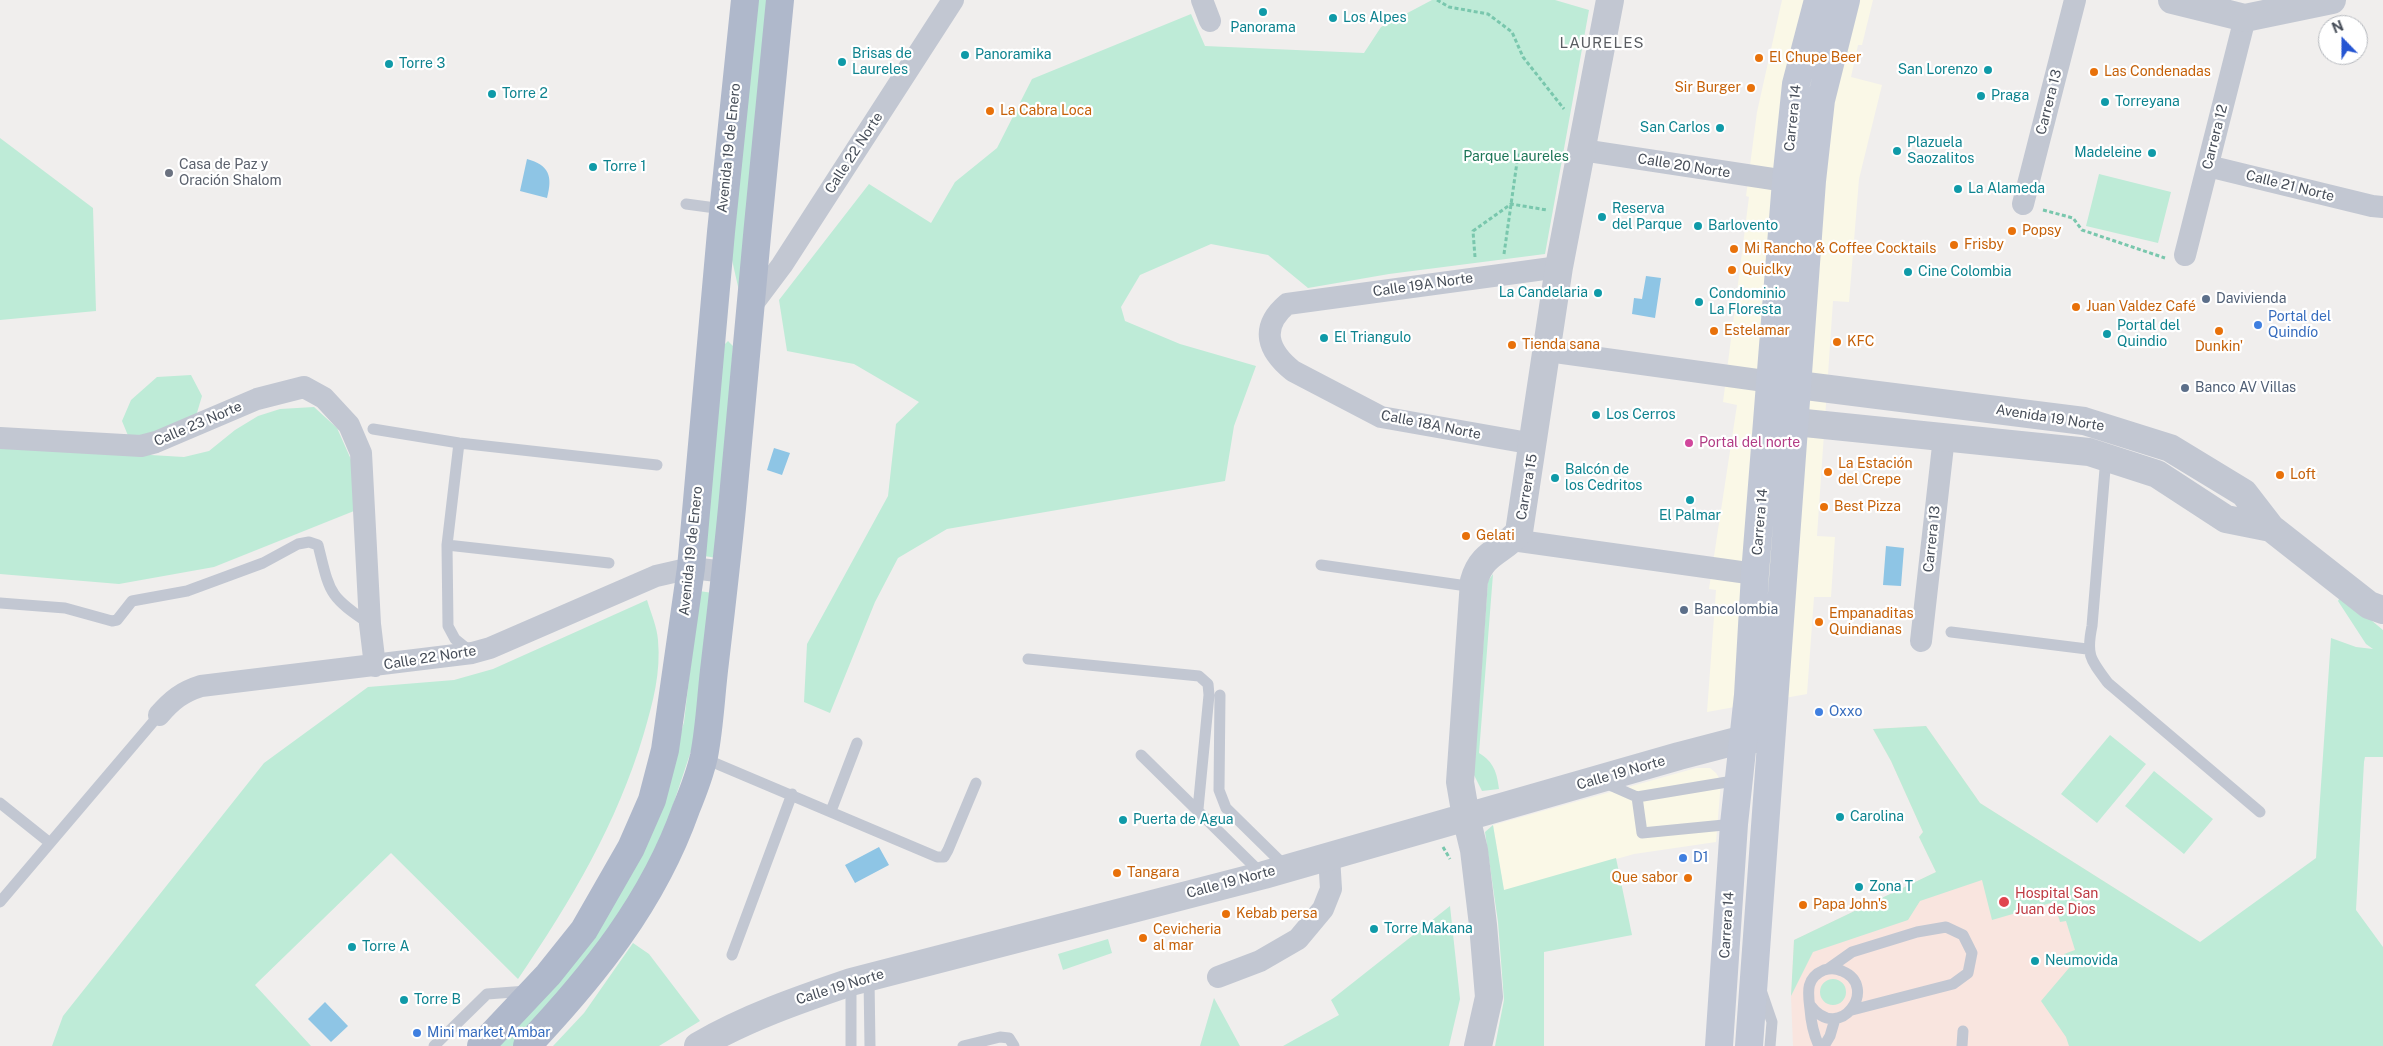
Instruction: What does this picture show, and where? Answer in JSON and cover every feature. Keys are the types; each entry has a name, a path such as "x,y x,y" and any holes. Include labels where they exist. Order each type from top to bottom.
{"main road":[{"name":"Avenida 19 de Enero","path":"481,1046 534,990 584,930 631,848 652,800 665,750 691,568 723,209 745,0"},
{"path":"527,1046 573,997 612,949 638,908 663,863 686,811 704,758 726,572 752,305 756,236 780,0"},
{"name":"Carrera 14","path":"1719,1046 1734,824 1744,739 1786,181 1796,84 1818,0"},
{"name":"Carrera 14","path":"1749,1046 1812,181 1821,100 1846,0"},
{"path":"715,301 752,305"}],"street":[{"name":"Calle 22 Norte","path":"752,305 782,265 954,0"},
{"name":"Carrera 15","path":"1512,540 1519,532 1534,444 1559,267 1582,148 1607,0"},
{"name":"Carrera 13","path":"2023,204 2075,0"},
{"path":"2172,0 2245,18 2332,0"},
{"name":"Carrera 12","path":"2185,255 2245,18"},
{"name":"Calle 20 Norte","path":"1582,148 1786,181"},
{"name":"Calle 21 Norte","path":"2208,166 2379,205"},
{"name":"Calle 19A Norte","path":"1281,362 1272,349 1269,337 1271,324 1276,313 1287,304 1559,267"},
{"path":"1548,351 1772,382"},
{"name":"Calle 18A Norte","path":"1281,362 1293,371 1381,417 1534,444"},
{"name":"Avenida 19 Norte","path":"1798,385 2084,421 2170,448 2244,493 2271,528 2369,605 2383,610"},
{"name":"Calle 23 Norte","path":"0,438 142,446 156,442 257,399 304,386 324,398 349,425 361,453 370,624"},
{"name":"Avenida 19 Norte","path":"1795,422 2089,452 2157,474 2226,519 2271,528"},
{"name":"Carrera 13","path":"1921,641 1944,437"},
{"path":"1478,1046 1489,997 1474,850 1460,782 1474,587 1477,571 1483,561 1503,544 1512,540 1755,574"},
{"name":"Calle 22 Norte","path":"159,715 172,700 185,691 201,686 472,653 490,648 656,576 691,568 726,572"},
{"path":"370,624 375,666"},
{"name":"Calle 19 Norte","path":"698,1046 731,1027 798,1000 860,979 1275,871 1744,739 1771,739"},
{"path":"1218,978 1260,960 1298,939 1323,909 1331,889 1329,856"}],"lane":[{"path":"686,204 723,209"},
{"path":"374,429 459,443 657,465"},
{"path":"459,443 447,545 448,626 455,639 472,653"},
{"path":"2106,457 2092,626 2088,648 2094,666 2108,683 2260,812"},
{"path":"0,603 65,608 112,621 117,620 132,601 187,590 263,563 298,544 310,542 318,545 331,594 346,608 370,624"},
{"path":"447,545 609,563"},
{"path":"1321,565 1474,587"},
{"path":"1951,632 2088,648"},
{"path":"1028,659 1199,676 1208,684 1209,695 1198,809"},
{"path":"1220,696 1219,790 1221,799 1275,871"},
{"path":"0,902 159,715"},
{"path":"832,811 857,743"},
{"path":"1141,755 1198,809 1275,871"},
{"path":"704,758 937,857 944,857 948,850 976,783"},
{"path":"1597,780 1637,797 1740,780"},
{"path":"732,955 792,794"},
{"path":"1637,797 1642,832 1734,824"},
{"path":"0,803 50,843"},
{"path":"1810,1005 1816,1013 1825,1018 1835,1019 1844,1016 1852,1010 1953,984 1968,973 1972,953 1962,935 1946,928 1917,932 1852,952 1828,969"},
{"path":"1754,968 1772,1022 1770,1046"},
{"path":"1819,1046 1812,1031 1810,1005 1807,996 1812,979 1819,972 1828,969 1837,968 1847,973 1854,980 1858,990 1857,1001 1852,1010"},
{"path":"851,1046 860,979"},
{"path":"860,979 870,1046"},
{"path":"434,1046 487,994 534,990"},
{"path":"1824,1046 1830,1036 1835,1019"},
{"path":"1962,1046 1963,1031"},
{"path":"963,1046 1000,1037 1009,1038 1014,1046"}],"path":[{"path":"1437,0 1449,7 1488,14 1512,32 1523,57 1582,148 1518,155 1501,275"},
{"path":"1478,277 1473,231 1511,204 1570,214"},
{"path":"2023,204 2073,218 2082,230 2171,260 2185,255"}],"shaded area":[{"path":"1782,0 1873,0 1862,45 1858,45 1851,77 1882,85 1859,179 1849,302 1833,301 1817,536 1835,537 1831,597 1814,597 1807,694 1707,712 1716,590 1709,589 1737,405 1723,402 1749,197 1746,196 1757,112"},
{"name":"Hospital San Juan de Dios","path":"1926,726 1980,803 2200,942 2245,1046 1793,1046 1791,996 1794,940 1936,872 1919,837 1923,832 1891,761 1873,729"},
{"path":"1696,768 1710,768 1721,781 1716,842 1634,854 1504,891 1493,825"}],"green space":[{"path":"756,0 770,0 739,291 730,251"},
{"name":"Parque Laureles","path":"1432,0 1555,0 1589,10 1545,254 1389,274 1308,288 1268,255 1211,244 1140,275 1121,307 1125,321 1180,344 1256,366 1234,426 1225,481 947,529 898,558 875,602 830,713 804,702 807,644 888,496 896,424 919,402 854,364 787,351 779,300 869,184 931,223 955,182 997,148 1032,79 1191,14 1205,46 1364,53 1381,27"},
{"path":"0,138 93,208 96,311 0,320"},
{"path":"2099,174 2171,192 2158,243 2086,226"},
{"path":"728,341 733,346 717,558 704,556 724,345"},
{"path":"191,375 202,396 196,416 174,428 129,438 122,421 131,400 157,377"},
{"path":"314,407 337,428 353,464 354,511 214,567 119,584 0,574 0,446 184,457 209,451 235,430 258,416 280,409"},
{"path":"1493,574 1479,753 1494,768 1499,789 1482,791 1471,769 1475,752 1488,581"},
{"path":"699,591 713,593 699,727 659,847 622,912 578,978 514,1046 496,1046 666,784 684,722"},
{"path":"2341,595 2383,630 2383,757 2365,757 2364,762 2356,910 2383,947 2383,1046 2069,1046 2066,1037 2041,1001 2069,968 2064,954 2075,950 2066,921 2060,922 2054,902 1992,920 1982,880 1920,901 1908,920 1813,952 1791,996 1794,940 1936,872 1919,837 1923,832 1891,761 1873,729 1926,726 1980,803 2200,942 2316,858 2331,638 2356,647 2373,649 2366,644 2338,601"},
{"path":"647,600 657,635 658,664 656,687 633,766 591,861 518,979 391,853 255,985 311,1046 52,1046 63,1016 264,763 368,687 454,680 493,669"},
{"path":"2110,735 2146,764 2097,823 2061,794"},
{"path":"2154,771 2213,819 2184,854 2125,806"},
{"path":"1493,825 1504,890 1616,858 1632,935 1544,952 1544,1046 1495,1046 1504,1000 1498,922 1485,832"},
{"path":"1450,906 1460,999 1449,1046 1283,1046 1339,1015 1331,1000"},
{"path":"1108,939 1112,953 1063,970 1058,954"},
{"path":"633,943 649,954 700,1021 659,1046 553,1046 584,1013"},
{"path":"1833,979 1842,983 1846,992 1842,1001 1833,1005 1824,1001 1820,992 1824,983"},
{"path":"1214,998 1240,1046 1200,1046"}],"water":[{"path":"527,159 545,168 550,183 547,198 520,191"},
{"path":"1646,276 1661,278 1655,318 1632,314 1634,298 1642,299"},
{"path":"774,448 790,453 782,475 767,470"},
{"path":"1886,546 1904,548 1901,586 1883,585"},
{"path":"879,847 889,865 855,883 845,865"},
{"path":"325,1002 348,1026 331,1042 308,1019"}],"place":[{"name":"Panorama","path":"1263,12"},
{"name":"Los Alpes","path":"1333,18"},
{"name":"Panoramika","path":"965,55"},
{"name":"El Chupe Beer","path":"1759,58"},
{"name":"Brisas de Laureles","path":"842,62"},
{"name":"Torre 3","path":"389,64"},
{"name":"San Lorenzo","path":"1988,70"},
{"name":"Las Condenadas","path":"2094,72"},
{"name":"Sir Burger","path":"1751,88"},
{"name":"Torre 2","path":"492,94"},
{"name":"Praga","path":"1981,96"},
{"name":"Torreyana","path":"2105,102"},
{"name":"La Cabra Loca","path":"990,111"},
{"name":"San Carlos","path":"1720,128"},
{"name":"Plazuela Saozalitos","path":"1897,151"},
{"name":"Madeleine","path":"2152,153"},
{"name":"Torre 1","path":"593,167"},
{"name":"Casa de Paz y Oración Shalom","path":"169,173"},
{"name":"La Alameda","path":"1958,189"},
{"name":"Reserva del Parque","path":"1602,217"},
{"name":"Barlovento","path":"1698,226"},
{"name":"Popsy","path":"2012,231"},
{"name":"Frisby","path":"1954,245"},
{"name":"Mi Rancho & Coffee Cocktails","path":"1734,249"},
{"name":"Quiclky","path":"1732,270"},
{"name":"Cine Colombia","path":"1908,272"},
{"name":"La Candelaria","path":"1598,293"},
{"name":"Davivienda","path":"2206,299"},
{"name":"Condominio La Floresta","path":"1699,302"},
{"name":"Juan Valdez Café","path":"2076,307"},
{"name":"Portal del Quindío","path":"2258,325"},
{"name":"Estelamar","path":"1714,331"},
{"name":"Dunkin'","path":"2219,331"},
{"name":"Portal del Quindio","path":"2107,334"},
{"name":"El Triangulo","path":"1324,338"},
{"name":"KFC","path":"1837,342"},
{"name":"Tienda sana","path":"1512,345"},
{"name":"Banco AV Villas","path":"2185,388"},
{"name":"Los Cerros","path":"1596,415"},
{"name":"Portal del norte","path":"1689,443"},
{"name":"La Estación del Crepe","path":"1828,472"},
{"name":"Loft","path":"2280,475"},
{"name":"Balcón de los Cedritos","path":"1555,478"},
{"name":"El Palmar","path":"1690,500"},
{"name":"Best Pizza","path":"1824,507"},
{"name":"Gelati","path":"1466,536"},
{"name":"Bancolombia","path":"1684,610"},
{"name":"Empanaditas Quindianas","path":"1819,622"},
{"name":"Oxxo","path":"1819,712"},
{"name":"Carolina","path":"1840,817"},
{"name":"Puerta de Agua","path":"1123,820"},
{"name":"D1","path":"1683,858"},
{"name":"Tangara","path":"1117,873"},
{"name":"Que sabor","path":"1688,878"},
{"name":"Zona T","path":"1859,887"},
{"name":"Hospital San Juan de Dios","path":"2004,902"},
{"name":"Papa John's","path":"1803,905"},
{"name":"Kebab persa","path":"1226,914"},
{"name":"Torre Makana","path":"1374,929"},
{"name":"Cevicheria al mar","path":"1143,938"},
{"name":"Torre A","path":"352,947"},
{"name":"Neumovida","path":"2035,961"},
{"name":"Torre B","path":"404,1000"},
{"name":"Mini market Ambar","path":"417,1033"}],"district":[{"name":"LAURELES","path":"1602,43"}]}
